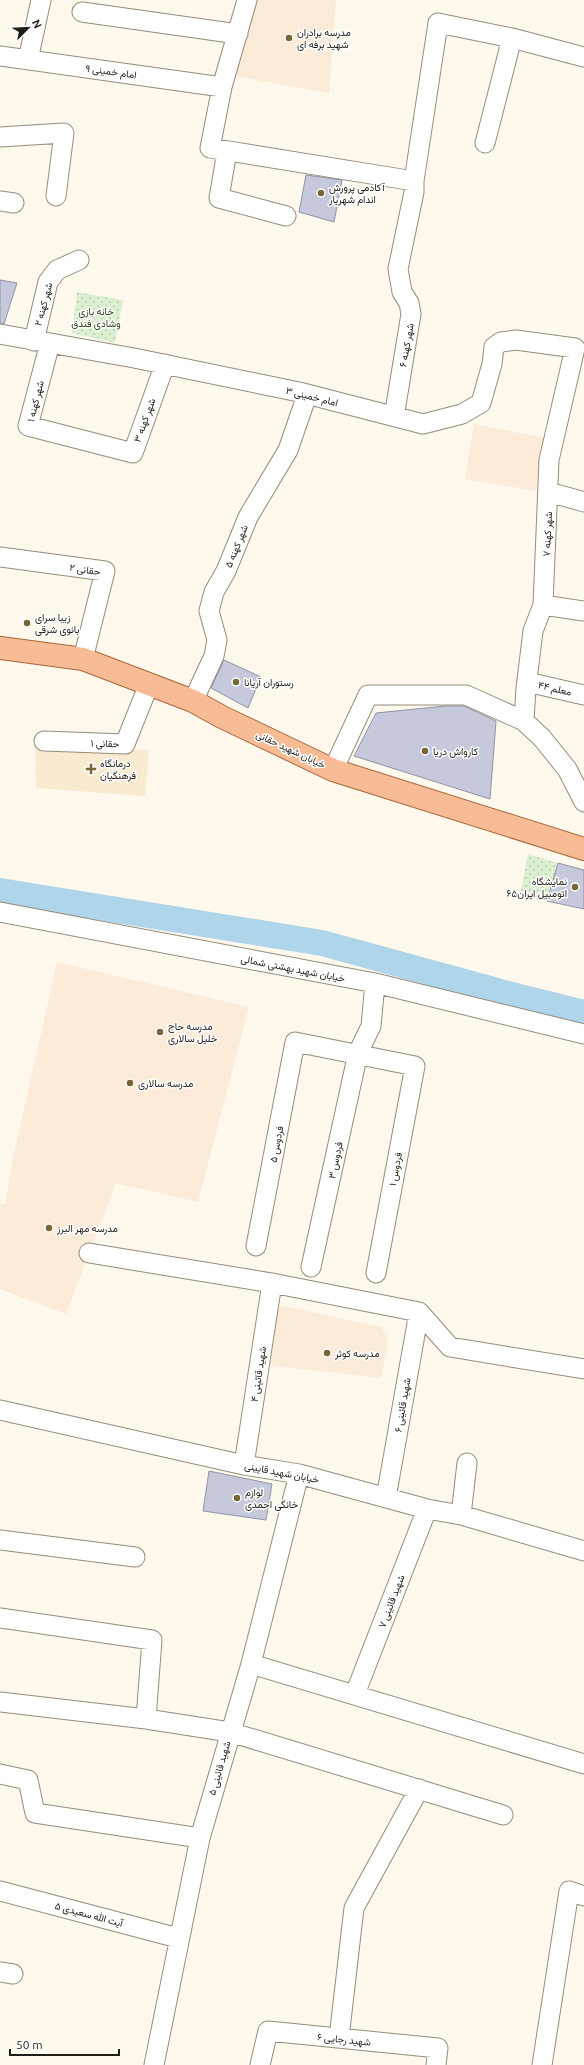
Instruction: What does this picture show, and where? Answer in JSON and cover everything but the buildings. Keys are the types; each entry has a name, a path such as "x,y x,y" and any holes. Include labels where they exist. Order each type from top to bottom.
{"main road":[{"name":"خیابان شهید حقانی","path":"0,648 83,659 193,701 222,717 333,770 584,850"}],"street":[{"path":"28,60 41,0"},
{"path":"247,0 222,87 210,148 414,181"},
{"path":"82,12 238,34"},
{"name":"شهر کهنه ۶","path":"394,417 411,314 409,303 402,292 398,269 414,192 414,181 438,23 512,38"},
{"path":"485,143 512,38 584,57"},
{"name":"امام خمینی ۹","path":"0,56 222,87"},
{"path":"0,137 64,133 56,196"},
{"path":"227,150 219,198 286,216"},
{"name":"شهر کهنه ۲","path":"42,342 48,282 57,270 79,260"},
{"name":"امام خمینی ۳","path":"0,334 165,364 307,395 423,424 462,414 481,402 492,364 494,347 501,342 516,340 580,344"},
{"name":"شهر کهنه ۱","path":"42,342 28,426 85,441"},
{"name":"شهر کهنه ۷","path":"524,722 533,631 543,606 549,492 549,460 580,344"},
{"name":"شهر کهنه ۳","path":"85,441 133,452 165,364"},
{"name":"شهر کهنه ۵","path":"193,701 214,656 217,640 209,611 214,592 226,571 248,517 288,450 307,395"},
{"path":"549,492 584,502"},
{"name":"حقانی ۲","path":"0,557 105,571 83,659"},
{"path":"543,606 584,611"},
{"name":"معلم ۴۴","path":"527,682 584,695"},
{"name":"حقانی ۱","path":"44,740 125,744 149,684"},
{"path":"333,770 368,695 466,695 524,722 542,738 567,769 584,802"},
{"name":"خیابان شهید بهشتی شمالی","path":"0,912 375,983 584,1034"},
{"name":"فردوس ۳","path":"311,1267 358,1053 371,1026 375,983"},
{"name":"فردوس ۵","path":"256,1246 295,1042 358,1053"},
{"name":"فردوس ۱","path":"358,1053 415,1066 376,1273"},
{"path":"90,1253 272,1283 419,1312 450,1347 584,1369"},
{"name":"شهید قائینی ۴","path":"244,1465 272,1283"},
{"name":"شهید قائینی ۶","path":"386,1498 419,1312"},
{"name":"خیابان شهید قایینی","path":"0,1410 244,1465 299,1474 427,1509 461,1515 584,1551"},
{"path":"461,1515 467,1463"},
{"name":"شهید قائینی ۵","path":"154,2065 178,1938 200,1838 251,1664 299,1474"},
{"name":"شهید قائینی ۷","path":"355,1694 427,1509"},
{"path":"0,1540 135,1557"},
{"path":"0,1618 152,1640 146,1719"},
{"path":"251,1664 584,1764"},
{"path":"0,1702 146,1719 230,1732 419,1788 503,1815"},
{"path":"0,1774 28,1780 35,1813 200,1838"},
{"path":"339,2038 354,1908 419,1788"},
{"name":"آیت الله سعیدی ۵","path":"0,1891 178,1938"},
{"path":"542,2065 569,1891 584,1896"},
{"name":"شهید رجایی ۶","path":"260,2065 268,2031 438,2048 436,2065"}],"shaded area":[{"name":"مدرسه برادران شهید برفه ای","path":"255,0 336,0 329,93 235,76"},
{"path":"474,424 545,438 536,491 465,479"},
{"name":"درمانگاه فرهنگیان","path":"35,744 149,750 145,796 36,788"},
{"name":"مدرسه سالاری","path":"57,962 249,1007 198,1202 116,1183 66,1314 0,1289 0,1204 5,1204 13,1158"},
{"name":"مدرسه کوثر","path":"278,1305 382,1327 388,1341 381,1378 266,1365"}],"green space":[{"name":"خانه بازی وشادی فندق","path":"77,292 123,300 115,343 72,333"},
{"path":"528,854 558,863 547,901 520,896"}],"waterway":[{"path":"0,891 322,943 584,1013"}],"place":[{"name":"مدرسه برادران شهید برفه ای","path":"289,38"},
{"name":"آکادمی پرورش اندام شهریار","path":"321,193"},
{"name":"زیبا سرای بانوی شرقی","path":"27,623"},
{"name":"رستوران آریانا","path":"236,682"},
{"name":"کارواش دریا","path":"425,751"},
{"name":"درمانگاه فرهنگیان","path":"91,769"},
{"name":"نمایشگاه اتومبیل ایران۶۵","path":"575,887"},
{"name":"مدرسه حاج خلیل سالاری","path":"160,1032"},
{"name":"مدرسه سالاری","path":"130,1083"},
{"name":"مدرسه مهر البرز","path":"49,1228"},
{"name":"مدرسه کوثر","path":"327,1353"},
{"name":"لوازم خانگی احمدی","path":"237,1498"}]}
